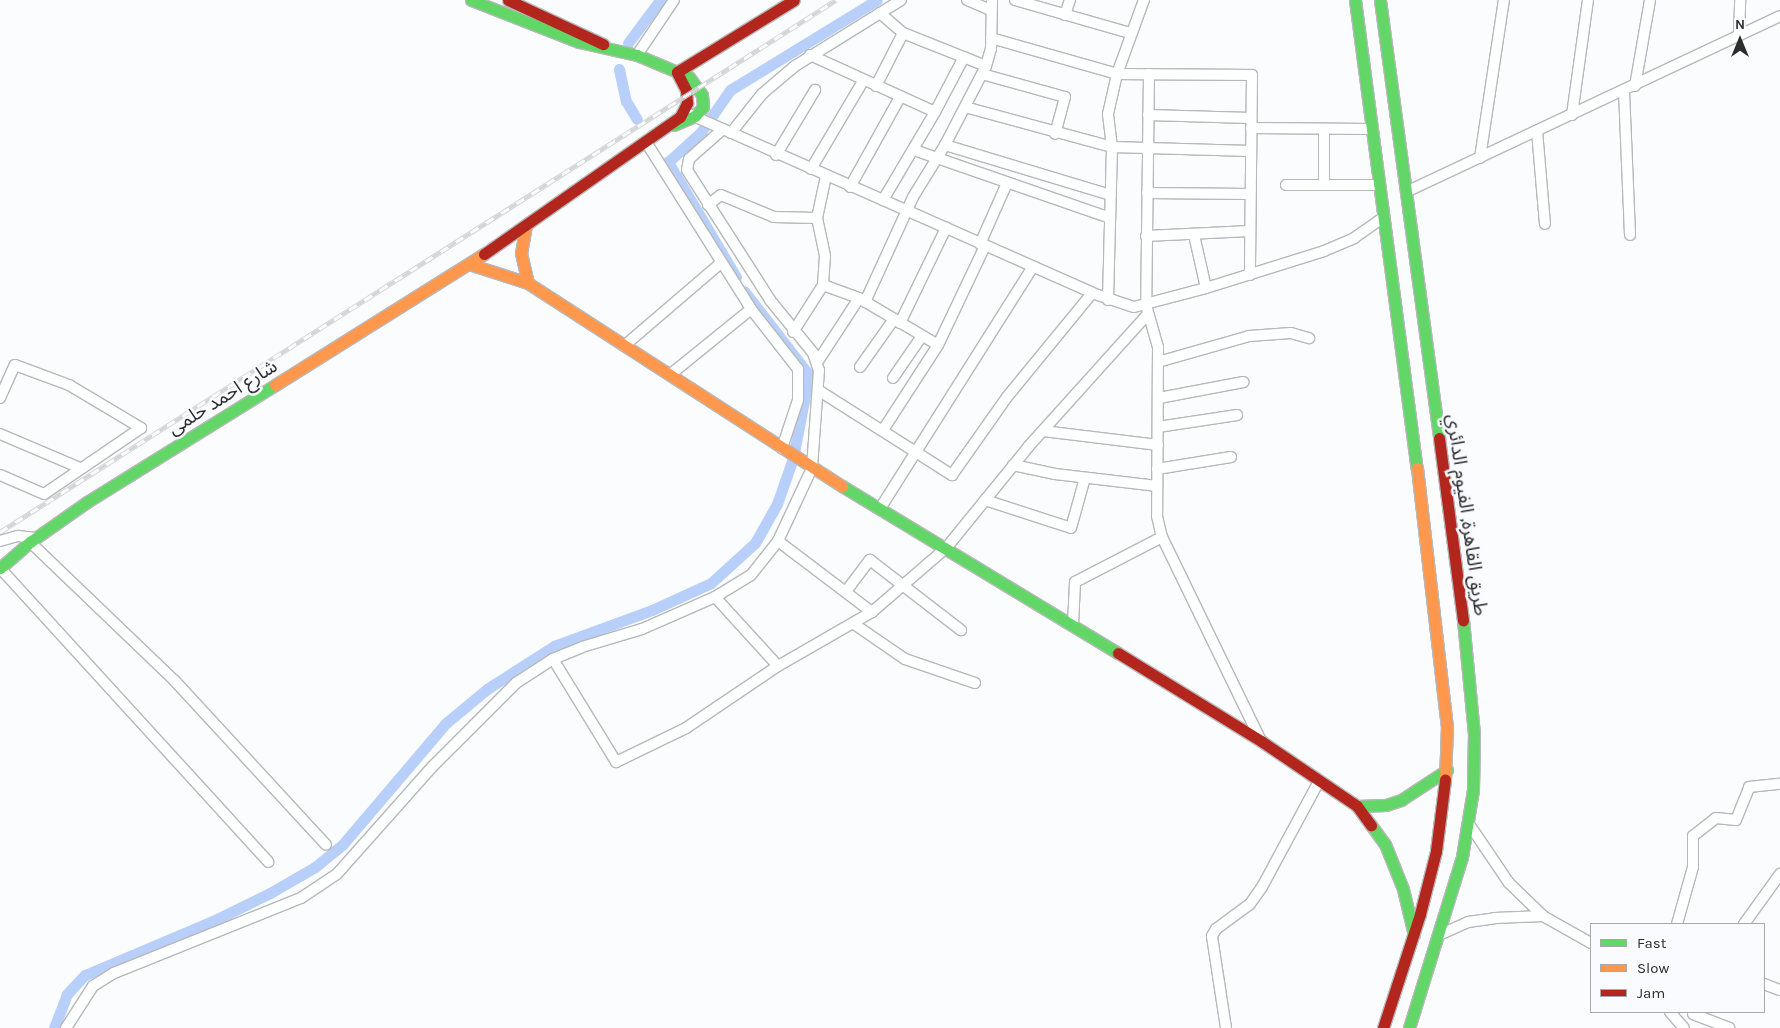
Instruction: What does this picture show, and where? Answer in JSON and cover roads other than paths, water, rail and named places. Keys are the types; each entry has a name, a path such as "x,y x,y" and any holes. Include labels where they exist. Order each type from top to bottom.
{"main road":[{"path":"472,0 579,42 637,54 692,80 702,94 703,107 700,118 670,125"},
{"path":"508,0 590,36 608,48"},
{"path":"677,72 794,0"},
{"path":"1355,0 1444,682 1447,770 1436,851 1414,935 1383,1028"},
{"name":"طريق القاهرة, الفيوم الدائري","path":"1380,0 1468,660 1474,734 1469,824 1439,935 1409,1028"},
{"path":"670,125 684,111 687,94 677,72"},
{"name":"شارع احمد حلمى","path":"0,568 33,540 469,264 670,125"},
{"path":"526,225 521,253 528,284"},
{"path":"469,264 528,284 671,374 809,466 947,547 1262,741 1357,806 1386,844 1403,889 1414,935"},
{"path":"1417,473 1442,470"},
{"path":"1357,806 1386,806 1402,800 1447,770"}],"street":[{"path":"637,54 674,0"},
{"path":"818,361 793,332 708,205 692,180 687,164 689,159 725,130 762,94 810,55 901,0"},
{"path":"66,1028 94,986 114,973 261,916 301,898 325,884 337,874 432,767 491,706 516,684 553,660 582,647 642,629 715,597 751,575 778,541 809,466 818,390 818,361 862,300 907,211 945,146 984,70 991,38 992,5 967,0"},
{"path":"1015,0 1130,34"},
{"path":"1066,15 1070,0"},
{"path":"1108,300 1112,147 1108,114 1117,74 1144,0"},
{"path":"1480,158 1504,0"},
{"path":"1572,115 1588,0"},
{"path":"1635,86 1650,0"},
{"path":"1739,35 1740,0"},
{"path":"880,13 904,33 964,57 984,70 1066,97 1055,134"},
{"path":"1406,192 1635,86 1780,16"},
{"path":"876,86 904,33"},
{"path":"991,38 1117,74 1252,75 1250,275"},
{"path":"810,55 935,112"},
{"path":"883,200 914,150 964,57"},
{"path":"1149,74 1146,310 1155,335 1158,362 1157,516 1162,537 1262,741"},
{"path":"811,169 863,80"},
{"path":"776,154 815,90"},
{"path":"1624,91 1630,235"},
{"path":"850,187 900,97"},
{"path":"965,108 1055,134 1112,147 1251,151"},
{"path":"684,111 850,187 1108,300 1146,310"},
{"path":"1148,115 1324,129 1372,129"},
{"path":"1324,129 1324,185"},
{"path":"1537,132 1545,224"},
{"path":"646,142 751,309 798,369 798,400 785,450"},
{"path":"945,146 1111,194"},
{"path":"914,150 1110,218"},
{"path":"793,332 823,285 825,256 817,218 826,176"},
{"path":"883,430 938,345 983,245 1007,183"},
{"path":"1286,185 1380,185"},
{"path":"1147,192 1250,194"},
{"path":"708,205 721,195 774,217 817,218"},
{"path":"553,660 616,762 686,728 778,666 854,624 904,588 947,547 1013,465 1146,310 1354,238 1384,217"},
{"path":"860,367 897,321 946,228"},
{"path":"1146,236 1250,231"},
{"path":"1194,235 1206,288"},
{"path":"624,346 721,263"},
{"path":"881,507 1033,266"},
{"path":"823,285 862,300 938,345"},
{"path":"818,390 952,475 1007,397 1092,293"},
{"path":"671,374 751,309"},
{"path":"1158,362 1249,336 1291,332 1309,338"},
{"path":"893,378 922,336"},
{"path":"0,398 15,365 69,385 140,428 44,494 0,475"},
{"path":"1159,398 1244,382"},
{"path":"1158,427 1237,415"},
{"path":"1043,432 1158,445"},
{"path":"0,434 80,468"},
{"path":"1158,469 1231,458"},
{"path":"1013,465 1085,478 1157,486"},
{"path":"985,500 1071,528 1085,478"},
{"path":"0,541 18,536 33,540 174,680 326,845"},
{"path":"1073,625 1075,582 1162,537"},
{"path":"778,541 846,590 872,612"},
{"path":"846,590 870,560 961,630"},
{"path":"0,568 268,862"},
{"path":"715,597 778,666"},
{"path":"854,624 905,659 975,683"},
{"path":"1226,1028 1212,946 1213,932 1250,904 1274,867 1319,780"},
{"path":"1677,923 1693,867 1693,836 1716,818 1736,820 1749,787 1780,784"},
{"path":"1469,824 1498,870 1543,916 1590,942"},
{"path":"1745,923 1780,874"},
{"path":"1439,935 1468,922 1495,918 1543,916"},
{"path":"1765,984 1780,990"},
{"path":"1671,1013 1683,1026 1693,1013 1729,1028"}],"waterway":[{"path":"628,43 660,0"},
{"path":"736,277 668,162 701,132 730,90 877,0"},
{"path":"619,69 626,101 637,119"},
{"path":"54,1028 67,994 85,975 213,921 270,893 315,867 343,844 446,723 487,689 554,646 652,610 711,583 755,543 777,504 793,458 809,375 744,291"}],"railway":[{"path":"0,532 836,0"}]}
